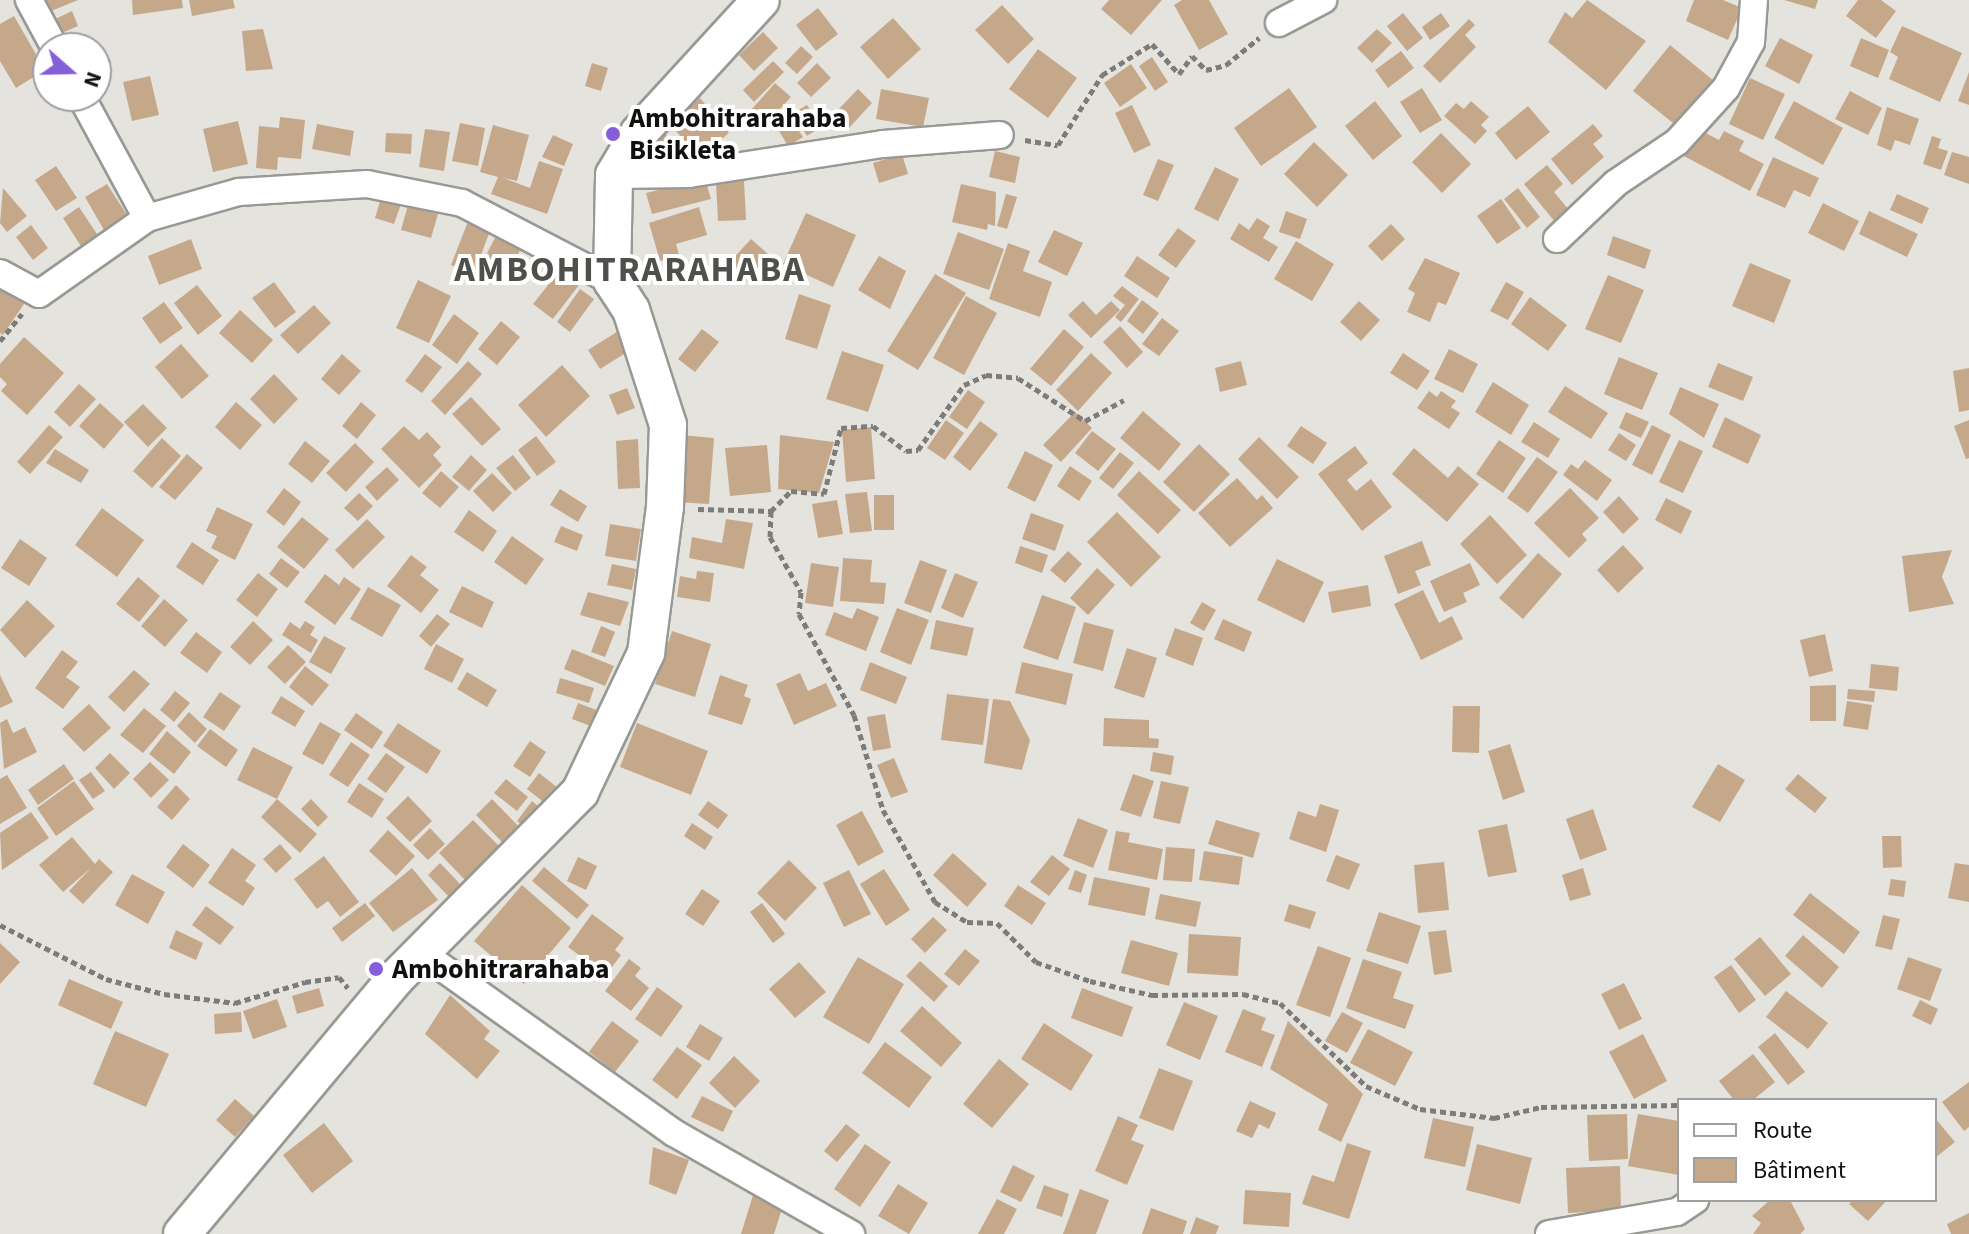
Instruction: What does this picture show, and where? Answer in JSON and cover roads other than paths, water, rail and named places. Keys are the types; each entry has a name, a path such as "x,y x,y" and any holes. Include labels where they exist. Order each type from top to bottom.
{"street":[{"path":"29,0 46,32"},
{"path":"612,281 614,175 639,133 761,0"},
{"path":"1279,23 1323,0"},
{"path":"1557,239 1616,183 1677,142 1726,88 1751,42 1754,0"},
{"path":"90,112 147,218"},
{"path":"614,175 689,174 883,144 1000,135"},
{"path":"0,273 39,294 147,218 239,192 367,184 462,203 612,281 631,310 668,425 665,507 646,653 580,792 367,1010 182,1234"},
{"path":"423,954 674,1133 851,1234"},
{"path":"1549,1234 1677,1212 1692,1202"}],"place":[{"name":"Ambohitrarahaba Bisikleta","path":"613,134"},
{"name":"Ambohitrarahaba","path":"376,969"}],"district":[{"name":"AMBOHITRARAHABA","path":"630,270"}]}
